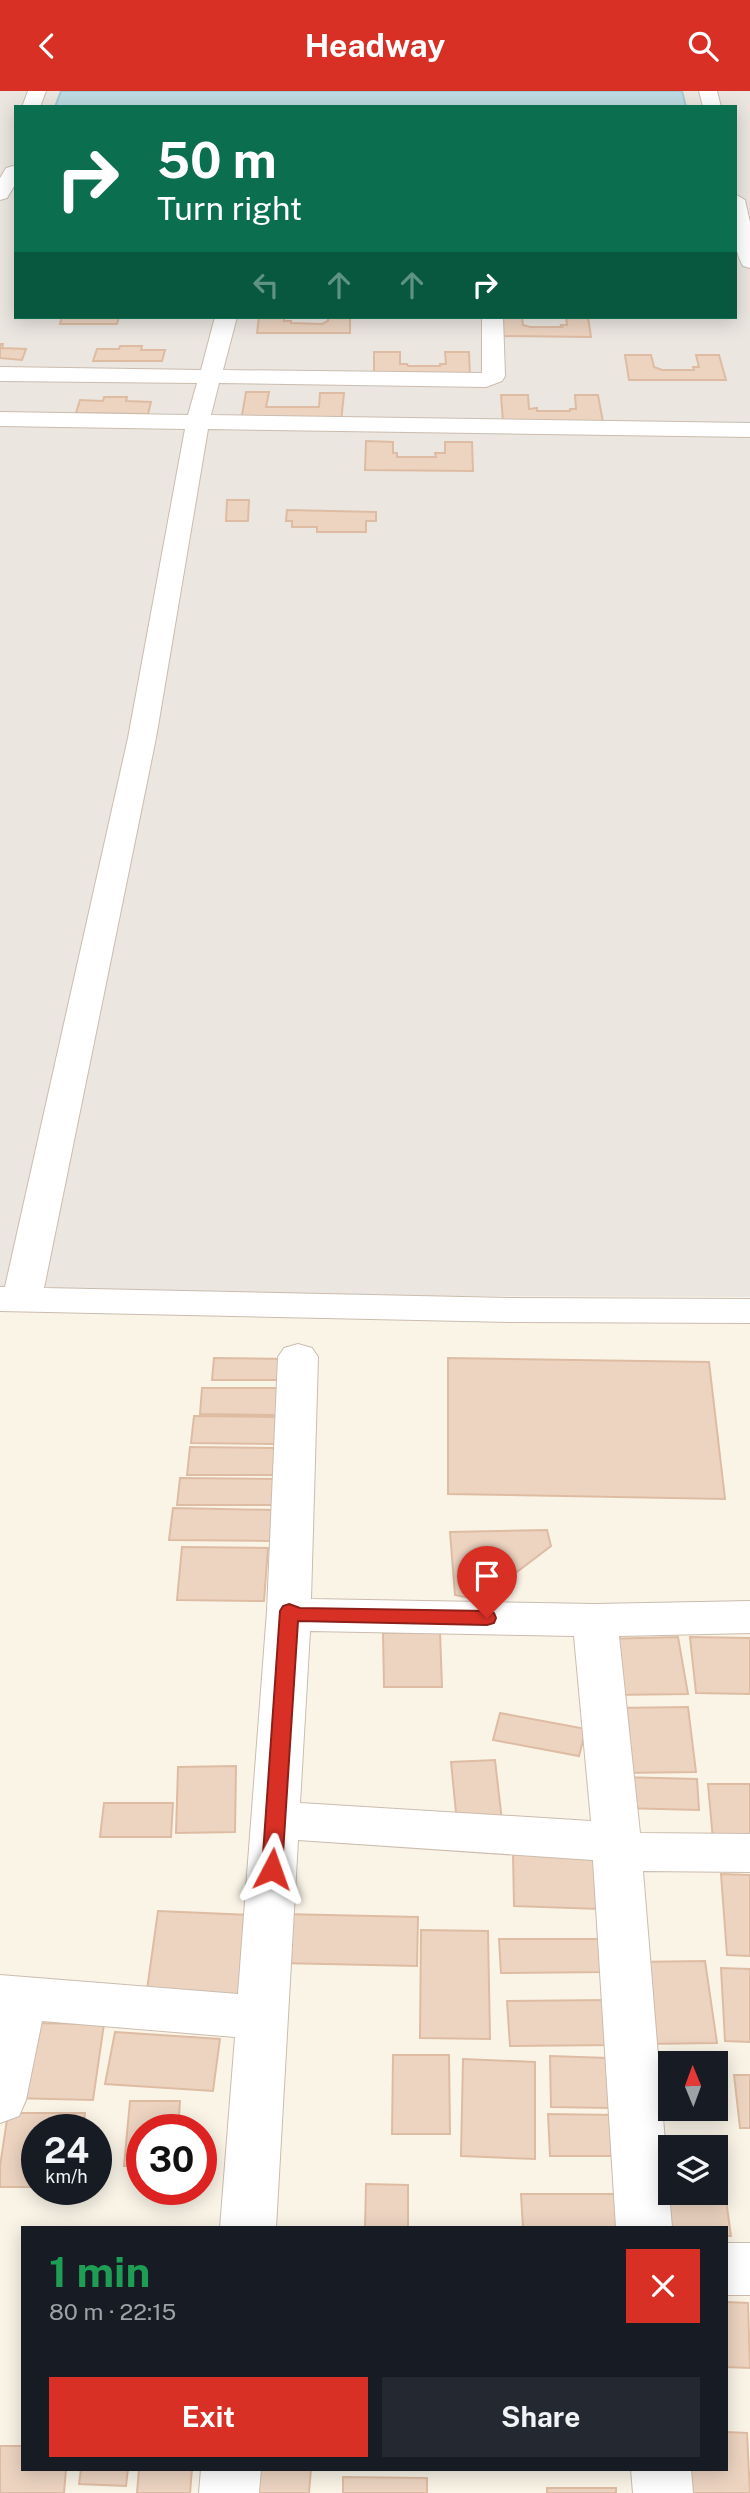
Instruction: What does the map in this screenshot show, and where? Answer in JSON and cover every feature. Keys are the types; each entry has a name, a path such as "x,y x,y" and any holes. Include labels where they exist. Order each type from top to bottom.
{"street":[{"path":"0,156 12,167 0,194"},
{"path":"737,208 750,262"},
{"path":"225,319 197,424 140,751 11,1299 499,1310 750,1311"},
{"path":"0,374 486,380 494,376 493,319"},
{"path":"0,419 750,431"},
{"path":"248,2226 289,1611 298,1357"},
{"path":"289,1611 298,1615 595,1620 750,1617"},
{"path":"595,1620 616,1847 644,2226"},
{"path":"276,1820 616,1847 750,1853"},
{"path":"0,2100 11,1997 262,2018"},
{"path":"728,2269 750,2269"},
{"path":"229,2493 231,2471"},
{"path":"661,2471 663,2493"}],"shaded area":[{"path":"0,91 750,91 750,1297 0,1295"}],"water":[{"path":"61,91 682,91 686,105 56,105"}],"building":[{"path":"61,319 118,319 117,324 60,324"},
{"path":"259,319 322,324 328,319 350,319 350,333 257,333"},
{"path":"497,319 522,319 523,325 530,327 562,327 561,325 567,325 566,319 588,319 591,337 498,336"},
{"path":"0,344 3,344 2,348 26,349 22,360 0,358"},
{"path":"120,346 142,346 141,350 165,350 162,361 93,361 97,349 119,349"},
{"path":"374,352 400,352 400,364 408,366 440,366 446,364 445,352 469,352 470,377 374,376"},
{"path":"625,355 651,355 654,367 662,370 694,370 693,367 699,367 696,355 719,355 726,380 629,380"},
{"path":"246,392 269,392 266,407 319,407 320,393 344,393 341,422 241,421"},
{"path":"501,395 528,395 529,409 537,408 537,411 570,411 576,409 575,395 598,395 603,422 503,422"},
{"path":"104,397 127,397 126,401 151,402 148,414 76,413 80,400 103,401"},
{"path":"366,441 393,442 393,453 397,453 397,457 436,457 435,453 445,453 445,442 472,442 473,471 365,470"},
{"path":"227,500 249,500 248,521 226,521"},
{"path":"287,510 376,512 376,521 366,521 366,532 317,532 317,527 292,527 292,521 286,521"},
{"path":"214,1358 285,1359 283,1380 212,1380"},
{"path":"448,1358 709,1362 725,1499 448,1494"},
{"path":"202,1388 282,1388 280,1415 200,1414"},
{"path":"194,1416 277,1417 275,1444 191,1443"},
{"path":"190,1447 275,1448 274,1475 187,1475"},
{"path":"180,1478 279,1479 277,1505 177,1505"},
{"path":"173,1508 273,1510 271,1541 169,1540"},
{"path":"547,1530 551,1546 480,1600 455,1595 450,1532"},
{"path":"182,1547 268,1548 264,1601 177,1600"},
{"path":"440,1632 442,1687 384,1687 383,1633"},
{"path":"678,1637 688,1694 610,1695 602,1639"},
{"path":"690,1637 750,1638 750,1694 696,1693"},
{"path":"688,1707 696,1772 619,1773 612,1708"},
{"path":"500,1713 586,1729 579,1756 493,1740"},
{"path":"495,1760 502,1821 457,1823 451,1762"},
{"path":"236,1766 235,1832 176,1833 178,1767"},
{"path":"619,1777 697,1779 699,1810 620,1808"},
{"path":"708,1784 750,1784 750,1851 714,1851"},
{"path":"104,1803 173,1803 171,1837 100,1837"},
{"path":"513,1854 598,1856 600,1909 514,1906"},
{"path":"721,1874 750,1875 750,1956 727,1955"},
{"path":"158,1911 250,1915 240,2008 145,2004"},
{"path":"282,1914 418,1917 417,1966 279,1963"},
{"path":"421,1930 488,1931 490,2039 420,2038"},
{"path":"499,1939 601,1939 604,1972 501,1973"},
{"path":"705,1961 717,2043 643,2044 634,1962"},
{"path":"721,1968 750,1969 750,2042 725,2041"},
{"path":"608,2000 613,2045 510,2046 507,2001"},
{"path":"20,2023 104,2024 93,2100 9,2098"},
{"path":"115,2032 220,2039 213,2091 105,2084"},
{"path":"393,2055 449,2055 450,2134 392,2134"},
{"path":"550,2056 608,2058 611,2108 551,2107"},
{"path":"463,2059 535,2062 535,2159 461,2156"},
{"path":"639,2071 658,2071 658,2118 642,2118"},
{"path":"734,2075 750,2075 750,2128 740,2128"},
{"path":"130,2101 180,2101 179,2114 129,2114"},
{"path":"8,2113 85,2113 21,2114 21,2187 0,2187 0,2166"},
{"path":"548,2114 615,2115 619,2156 550,2156"},
{"path":"658,2164 658,2205 727,2205 731,2236 728,2236 728,2226 649,2226 642,2165"},
{"path":"366,2184 408,2185 408,2226 365,2226"},
{"path":"521,2194 618,2194 620,2226 523,2226"},
{"path":"728,2302 748,2303 750,2368 728,2367"},
{"path":"728,2432 747,2433 750,2493 667,2493 665,2471 728,2471"},
{"path":"0,2446 21,2446 21,2471 66,2471 64,2493 0,2493"},
{"path":"81,2471 128,2471 126,2486 79,2484"},
{"path":"139,2471 192,2471 190,2493 137,2493"},
{"path":"245,2471 311,2471 309,2493 242,2493"},
{"path":"343,2477 427,2478 427,2493 343,2493"},
{"path":"547,2488 616,2488 616,2493 547,2493"}],"route":[{"path":"272,1869 289,1611 298,1615 487,1618"}]}
